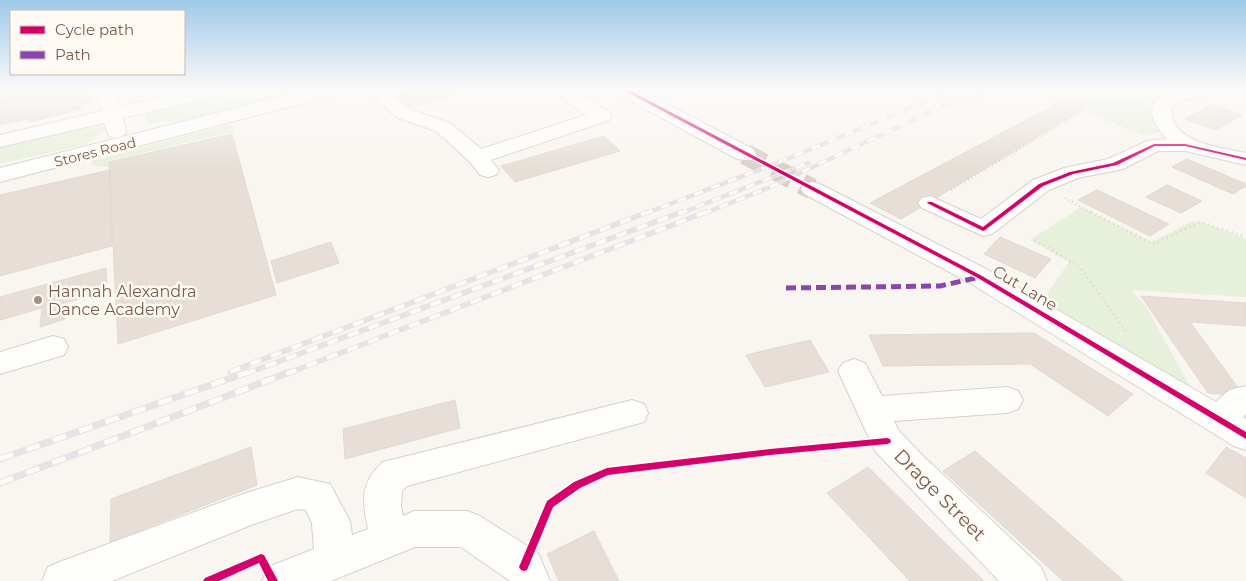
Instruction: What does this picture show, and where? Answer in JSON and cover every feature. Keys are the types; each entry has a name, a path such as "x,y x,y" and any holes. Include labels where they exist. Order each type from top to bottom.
{"street":[{"path":"0,141 106,116"},
{"path":"111,116 120,146"},
{"name":"Stores Road","path":"0,175 235,116"},
{"path":"411,116 443,127 483,164 602,116"},
{"path":"672,116 744,154"},
{"path":"1162,116 1175,144"},
{"path":"930,203 983,228 1041,185 1072,174 1115,164 1146,148 1175,144 1246,158"},
{"name":"Cut Lane","path":"812,189 980,277 1232,428"},
{"path":"0,363 53,347"},
{"name":"Drage Street","path":"854,371 887,441 1027,581"},
{"path":"1232,428 1240,398 1246,399"},
{"path":"871,410 1007,400"},
{"path":"389,539 382,506 384,484 396,473 632,413"},
{"path":"62,581 246,510 298,493 317,496 331,521 335,560"},
{"path":"282,581 414,529 467,529 524,567 530,581"}],"path":[{"path":"930,203 1075,116"},
{"path":"1098,116 1175,144"},
{"path":"1041,185 1134,236 1153,244 1200,222 1246,237"},
{"path":"1035,240 1060,253 1080,268 1132,340"}],"green space":[{"path":"146,116 201,116 182,121 148,123 144,118"},
{"path":"1101,116 1151,116 1161,129 1160,132 1144,135"},
{"path":"100,123 107,129 86,144 0,164 0,145"},
{"path":"231,124 236,131 109,161 109,166 91,165 93,160"},
{"path":"1081,207 1151,242 1193,221 1207,224 1246,239 1246,297 1131,290 1147,308 1194,394 1040,304 1069,262 1030,240"}],"building":[{"path":"0,116 53,116 30,122 28,119 0,125"},
{"path":"1034,116 1072,116 901,219 870,203"},
{"path":"1190,116 1240,116 1216,130 1185,119"},
{"path":"232,134 276,295 118,344 109,162"},
{"path":"604,136 620,151 515,182 501,166"},
{"path":"1187,159 1246,184 1246,186 1233,194 1172,167"},
{"path":"110,170 112,246 0,276 0,195"},
{"path":"1167,185 1202,201 1181,213 1146,197"},
{"path":"1097,190 1169,224 1150,236 1078,200"},
{"path":"1000,237 1051,259 1035,278 984,254"},
{"path":"331,242 339,263 277,283 271,261"},
{"name":"Hannah Alexandra Dance Academy","path":"106,268 107,291 65,303 65,319 40,327 42,308 0,320 0,297"},
{"path":"1141,296 1246,303 1246,326 1190,322 1244,396 1208,393"},
{"path":"1034,333 1133,394 1108,416 1030,364 883,366 869,335"},
{"path":"810,340 829,372 765,387 746,355"},
{"path":"455,400 460,428 345,459 343,429"},
{"path":"251,447 257,485 110,542 111,499"},
{"path":"1226,447 1246,458 1246,498 1206,473"},
{"path":"975,451 1124,581 1063,581 943,471"},
{"path":"868,467 984,581 910,581 827,493"},
{"path":"594,531 619,581 559,581 547,554"}],"tunnel":[{"path":"745,154 812,189"}],"railway":[{"path":"644,214 787,159 891,116"},
{"path":"703,214 770,187 921,116"},
{"path":"679,214 808,163"},
{"path":"230,372 648,212"},
{"path":"245,374 682,212"},
{"path":"286,374 706,212"},
{"path":"0,459 248,372"},
{"path":"0,483 290,372"}],"marked path":[{"path":"786,288 940,286 980,277"}],"cycle path":[{"path":"674,116 980,277 1246,436"},
{"path":"930,203 983,229 1041,185 1072,173 1115,164 1154,145 1185,145 1246,159"},
{"path":"524,567 550,504 577,485 607,472 770,452 887,441"},
{"path":"208,581 261,558 273,581"}],"place":[{"name":"Hannah Alexandra Dance Academy","path":"38,300"}]}
